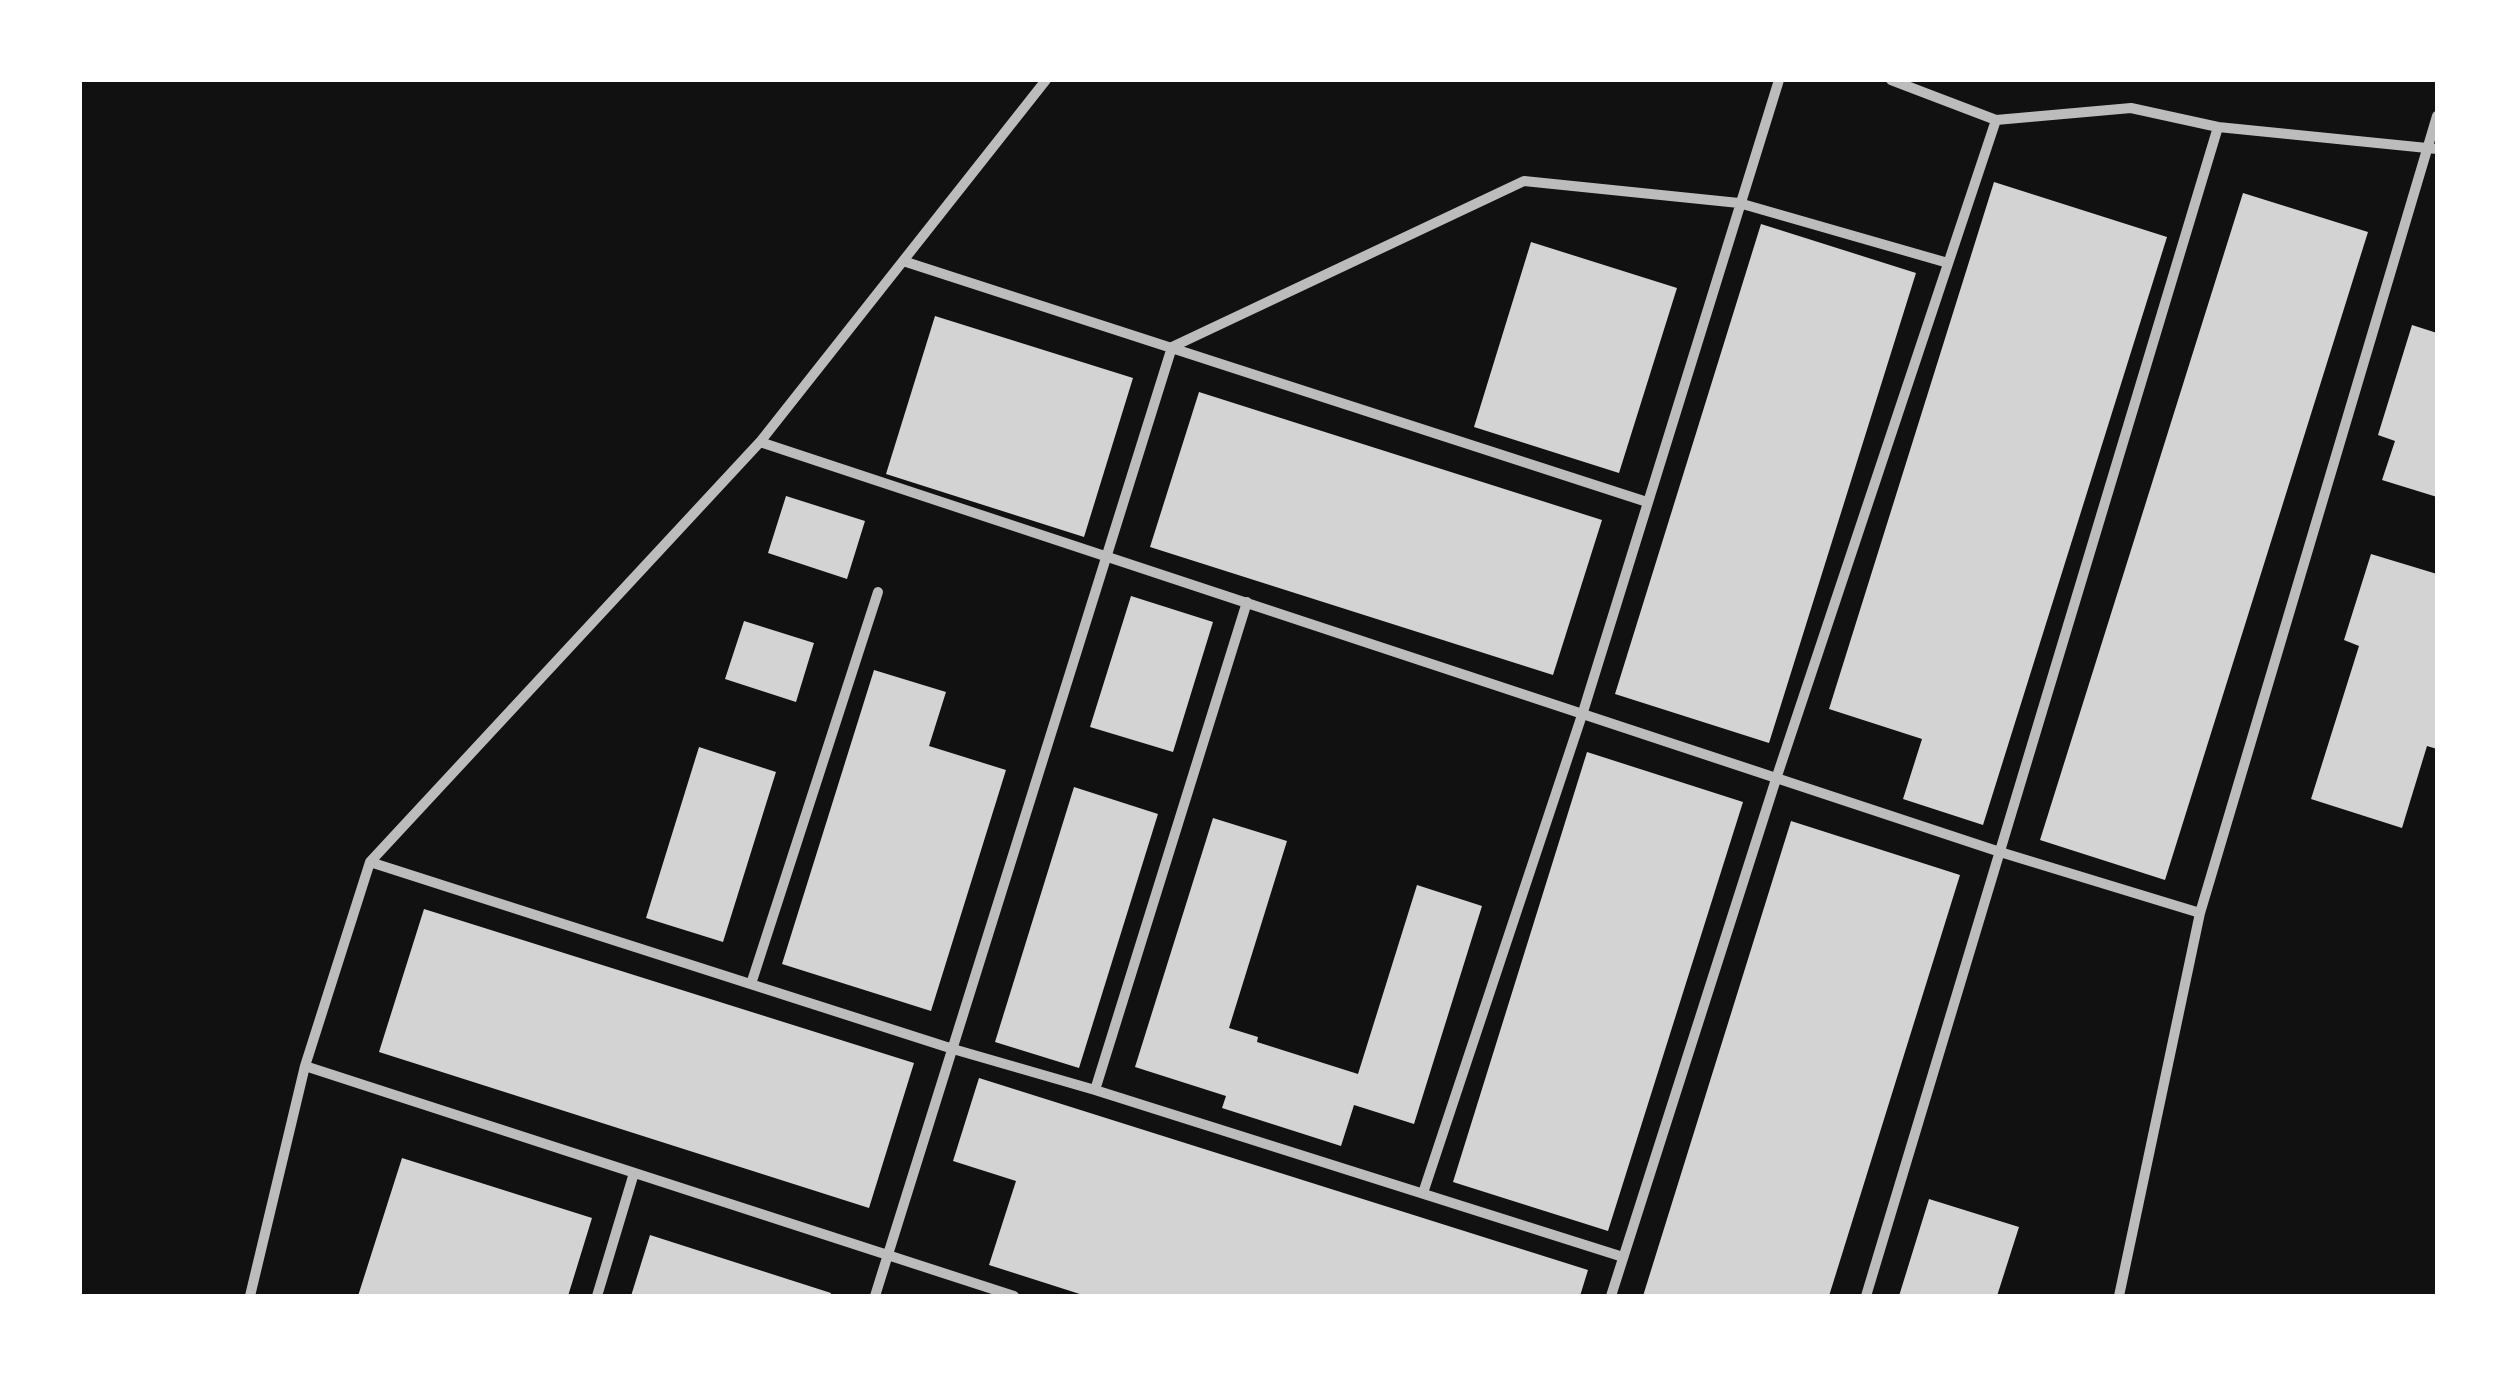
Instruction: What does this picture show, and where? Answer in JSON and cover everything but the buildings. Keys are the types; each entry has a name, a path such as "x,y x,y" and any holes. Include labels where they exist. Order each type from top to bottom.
{"street":[{"path":"250,1296 305,1066 370,862 760,442 1046,80"},
{"path":"1423,1192 1583,712 1779,80"},
{"path":"1891,80 1996,120 2131,108 2218,127 2433,148"},
{"path":"2119,1296 2200,913 2433,148 2437,116"},
{"path":"1611,1296 1778,776 1996,120"},
{"path":"1866,1296 2218,127"},
{"path":"875,1296 1172,347 1524,182 1739,203 1948,264"},
{"path":"903,260 1647,502"},
{"path":"760,442 2000,852 2200,913"},
{"path":"752,984 878,592"},
{"path":"1096,1090 1247,602"},
{"path":"370,862 1623,1257"},
{"path":"305,1066 1014,1296"},
{"path":"596,1296 634,1173"}]}
